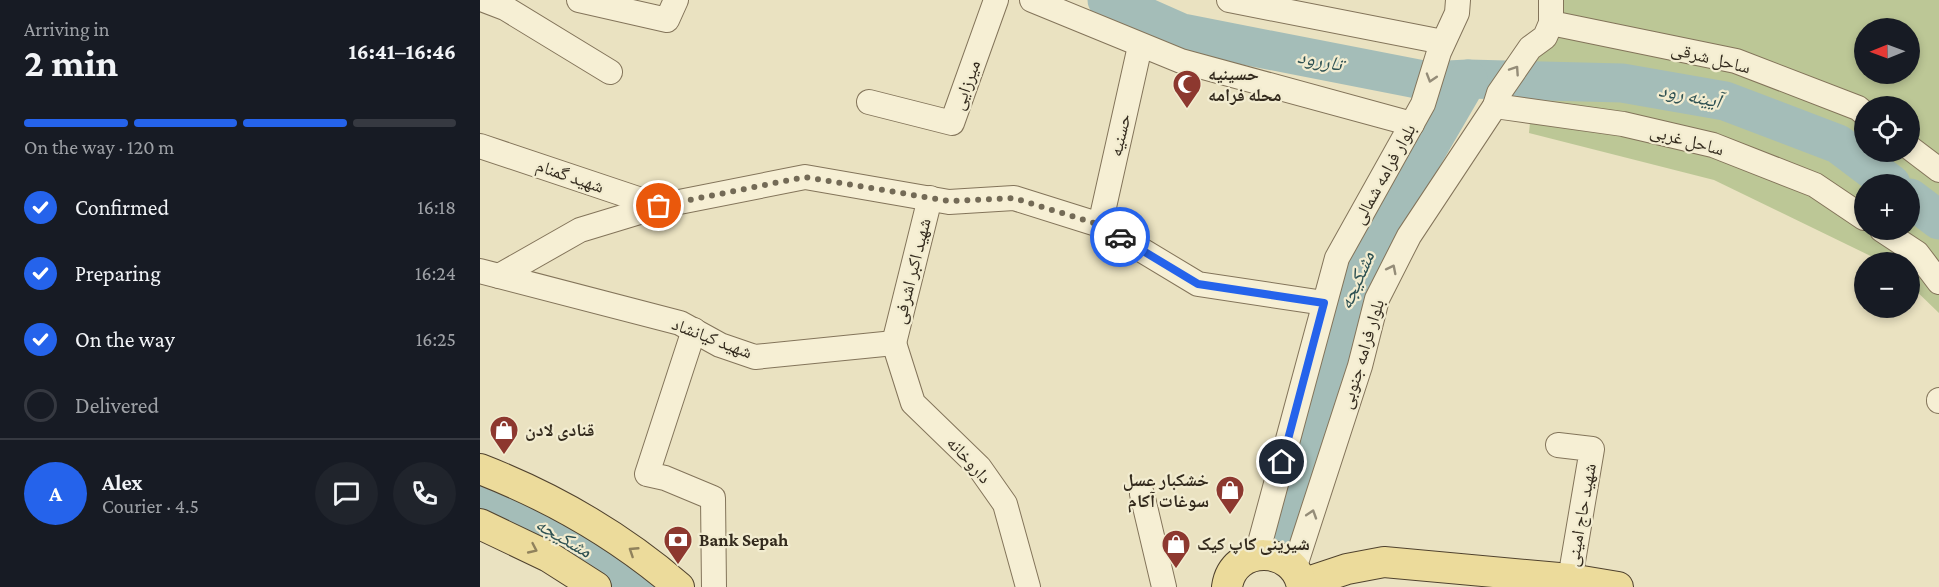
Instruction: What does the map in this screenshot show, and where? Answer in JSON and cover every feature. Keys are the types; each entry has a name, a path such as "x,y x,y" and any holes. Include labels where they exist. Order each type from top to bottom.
{"main road":[{"path":"480,469 574,512 650,562 679,587"},
{"path":"480,524 549,557 596,587"},
{"path":"1224,586 1238,564 1257,554 1278,556 1301,582 1347,569 1384,562 1570,579 1618,587"}],"street":[{"path":"484,0 505,8 610,72"},
{"path":"579,0 667,20 676,0"},
{"name":"میرزایی","path":"869,102 952,123 996,0"},
{"path":"1032,0 1181,61 1417,114"},
{"path":"1229,0 1441,47"},
{"name":"بلوار فرامه شمالی","path":"1257,554 1338,258 1417,114 1441,47 1457,13 1458,0"},
{"name":"بلوار فرامه جنوبی","path":"1301,582 1377,299 1409,236 1530,48 1545,37 1551,12"},
{"name":"ساحل شرقی","path":"1551,12 1737,61 1854,106"},
{"name":"حسنیه","path":"1100,225 1140,46"},
{"name":"ساحل غربی","path":"1497,100 1623,124 1713,145 1815,185 1854,211"},
{"name":"شهید گمنام","path":"480,146 659,206"},
{"path":"1920,156 1939,171"},
{"path":"490,273 580,230 659,206 805,177 949,201 1014,198 1100,225 1198,284 1324,303"},
{"name":"شهید اکبر اشرفی","path":"894,343 930,198"},
{"path":"1897,240 1917,254 1939,282"},
{"name":"شهید کیانشاد","path":"490,273 680,323 720,345 755,357 894,343"},
{"path":"694,330 647,474 665,478 713,498 714,587"},
{"name":"داروخانه","path":"894,343 913,403 979,467 1005,504 1028,587"},
{"name":"شهید حاج امینی","path":"1558,445 1592,449 1570,579"},
{"path":"1142,494 1164,587"}],"green space":[{"path":"1541,0 1939,0 1939,313 1920,295 1920,252 1862,252 1714,180 1529,133"}],"waterway":[{"name":"آیینه رود","path":"1107,0 1182,33 1428,81 1468,79 1622,83 1725,101 1838,144 1878,174"},
{"name":"مشکیجه","path":"1283,535 1330,367 1342,306 1360,265 1468,79"},
{"name":"آیینه رود","path":"1920,206 1939,220"},
{"name":"مشکیجه","path":"480,493 563,532 644,587"}],"way so far":[{"path":"659,206 805,177 949,201 1014,198 1100,225 1120,237"}],"place":[{"name":"حسینیه محله فرامه","path":"1187,110"},
{"name":"قنادی لادن","path":"504,456"},
{"name":"خشکبار عسل سوغات آکام","path":"1230,516"},
{"name":"Bank Sepah","path":"678,566"},
{"name":"شیرینی کاپ کیک","path":"1176,570"}],"route":[{"path":"1120,237 1198,284 1324,303 1282,462"}],"water label":[{"name":"تاررود","path":"1320,60"}]}
